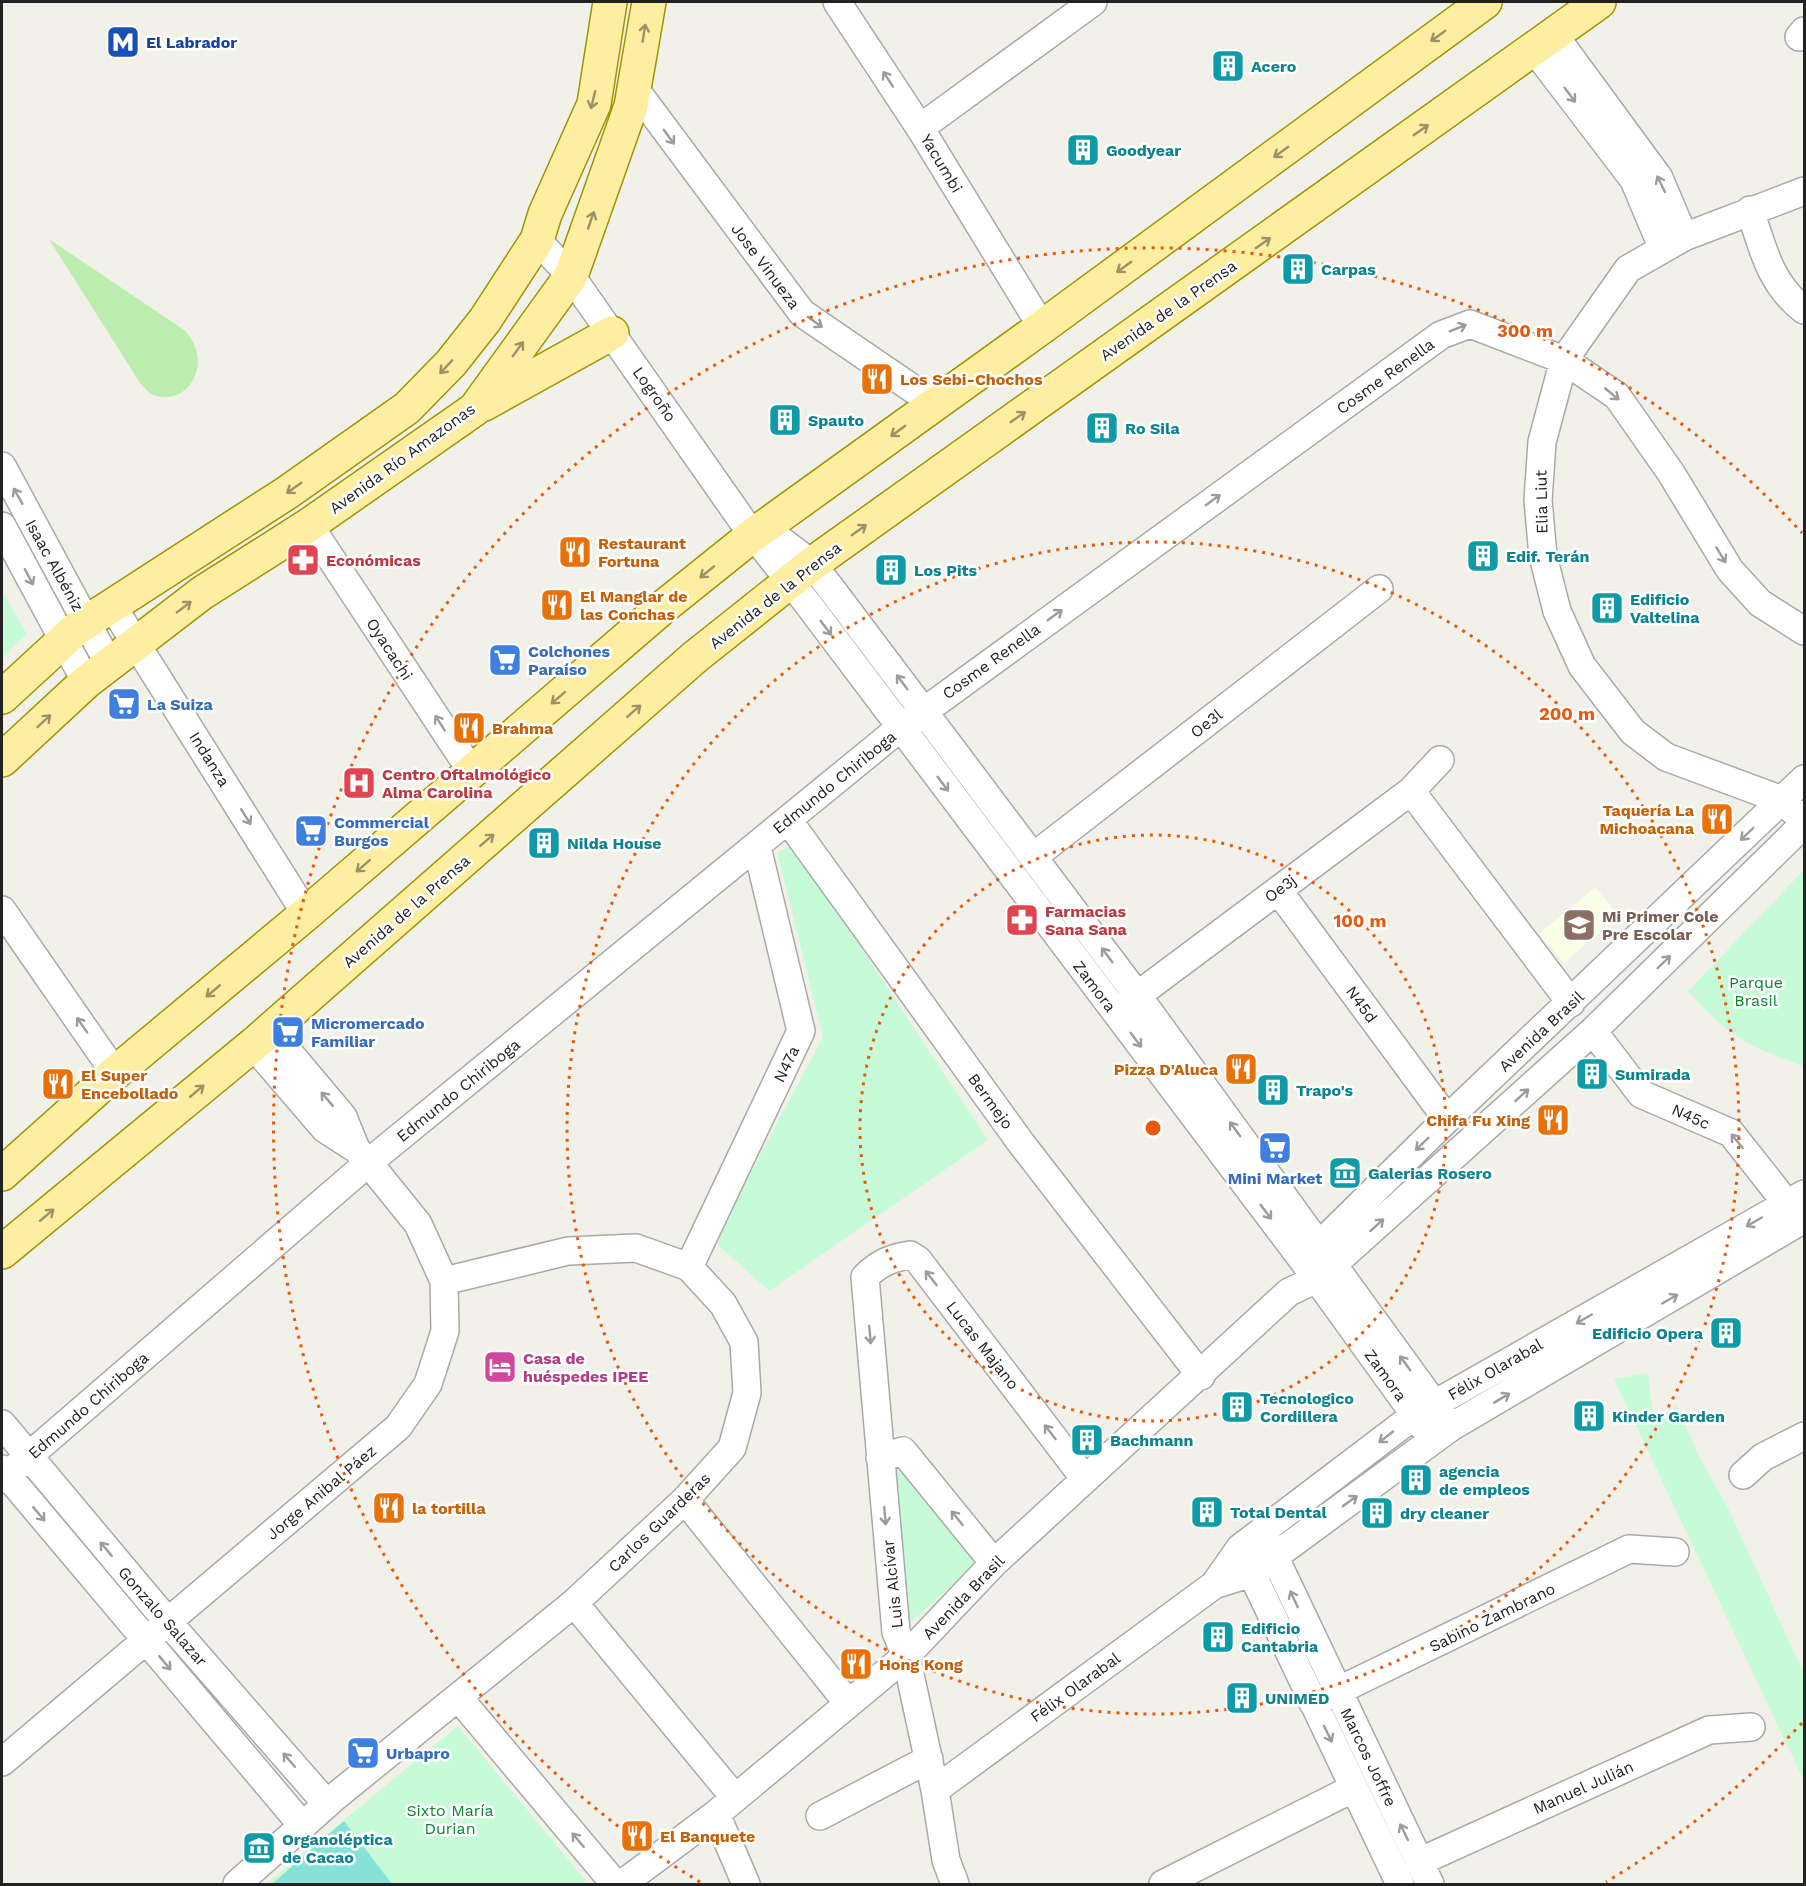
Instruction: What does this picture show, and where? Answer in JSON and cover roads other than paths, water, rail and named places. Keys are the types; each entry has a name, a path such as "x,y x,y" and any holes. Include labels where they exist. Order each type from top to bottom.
{"main road":[{"path":"2,698 87,622 288,492 407,408 451,363 485,320 537,240 545,214 594,104 610,2"},
{"name":"Avenida Río Amazonas","path":"2,760 98,673 202,593 309,525 475,409 571,276 635,89 649,2"},
{"path":"2,1174 115,1073 306,914 662,608 764,536 935,404 1485,2"},
{"name":"Avenida de la Prensa","path":"2,1252 262,1037 695,657 801,572 1599,2"},
{"path":"475,409 612,333"}],"street":[{"name":"Yacumbi","path":"837,2 920,128 1042,327"},
{"path":"920,128 1093,2"},
{"path":"1544,42 1674,243"},
{"name":"Jose Vinueza","path":"635,89 802,313 935,404"},
{"name":"Elia Liut","path":"1804,191 1750,210 1674,243 1628,269 1564,360 1542,442 1538,500 1543,556 1557,611 1582,666 1633,732 1666,757 1782,800 1804,823"},
{"path":"1750,210 1774,279 1789,298 1804,310"},
{"name":"Logroño","path":"537,240 571,276 764,536"},
{"name":"Cosme Renella","path":"923,710 1441,335 1470,324 1564,360 1617,396 1671,473 1730,570 1760,603 1804,631"},
{"name":"Isaac Albéniz","path":"2,466 87,622 98,673"},
{"name":"Oyacachi","path":"309,525 472,772"},
{"name":"Isaac Albéniz","path":"2,526 87,622"},
{"name":"Zamora","path":"764,536 801,572 923,710 1137,995 1318,1262 1442,1434"},
{"name":"Zamora","path":"801,572 901,728 1115,1012 1318,1262"},
{"name":"Oe3l","path":"1033,857 1379,589"},
{"name":"Indanza","path":"87,622 137,643 306,914"},
{"name":"Edmundo Chiriboga","path":"3,1474 28,1457 362,1156 757,847 923,710"},
{"name":"Oe3j","path":"1115,1012 1411,790 1440,760"},
{"name":"Avenida Brasil","path":"622,1884 725,1806 906,1656 994,1563 1290,1292 1447,1119 1804,779"},
{"path":"1411,790 1571,1003"},
{"name":"Bermejo","path":"788,820 1021,1143 1200,1376"},
{"name":"Avenida Brasil","path":"1318,1262 1593,1031 1804,823"},
{"name":"N47a","path":"688,1267 801,1031 757,847"},
{"name":"N45d","path":"1278,890 1447,1119"},
{"path":"2,910 115,1073"},
{"name":"N45c","path":"1593,1031 1641,1094 1731,1133 1799,1206"},
{"name":"Jorge Anibal Páez","path":"2,1762 398,1427 428,1384 445,1331 444,1281 418,1224 362,1156 325,1129 262,1037"},
{"name":"Félix Olarabal","path":"935,1790 1214,1585 1240,1548 1425,1409 1799,1206"},
{"name":"Félix Olarabal","path":"1214,1585 1252,1573 1442,1434 1799,1206"},
{"name":"Carlos Guarderas","path":"237,1884 327,1804 574,1603 685,1500 732,1448 747,1393 744,1342 723,1304 688,1267 636,1248 568,1251 444,1281"},
{"name":"Lucas Majano","path":"865,1277 880,1263 895,1257 910,1255 918,1260 1085,1479"},
{"name":"Luis Alcívar","path":"865,1277 896,1632 906,1656 935,1790 946,1860 955,1884"},
{"name":"Gonzalo Salazar","path":"2,1424 168,1622 327,1804"},
{"path":"1743,1475 1763,1456 1804,1436"},
{"path":"880,1458 903,1451 994,1563"},
{"name":"Gonzalo Salazar","path":"3,1474 302,1825"},
{"path":"685,1500 848,1703"},
{"name":"Marcos Joffre","path":"1263,1532 1325,1697 1354,1788 1400,1884"},
{"name":"Marcos Joffre","path":"1240,1548 1252,1573 1424,1873"},
{"name":"Sabino Zambrano","path":"1325,1697 1629,1550 1675,1552"},
{"path":"574,1603 725,1806 746,1884"},
{"path":"458,1696 615,1884"},
{"name":"Manuel Julián","path":"1424,1873 1708,1730 1750,1727"},
{"path":"820,1816 928,1759"},
{"path":"1163,1884 1354,1788"}],"place":[{"name":"El Labrador","path":"123,42"},
{"name":"Acero","path":"1228,66"},
{"name":"Goodyear","path":"1083,150"},
{"name":"Carpas","path":"1298,269"},
{"name":"Los Sebi-Chochos","path":"877,379"},
{"name":"Spauto","path":"785,420"},
{"name":"Ro Sila","path":"1102,428"},
{"name":"Restaurant Fortuna","path":"575,552"},
{"name":"Edif. Terán","path":"1483,556"},
{"name":"Económicas","path":"303,560"},
{"name":"Los Pits","path":"891,570"},
{"name":"El Manglar de las Conchas","path":"557,605"},
{"name":"Edificio Valtelina","path":"1607,608"},
{"name":"Colchones Paraíso","path":"505,660"},
{"name":"La Suiza","path":"124,704"},
{"name":"Brahma","path":"469,728"},
{"name":"Centro Oftalmológico Alma Carolina","path":"359,783"},
{"name":"Taquería La Michoacana","path":"1717,819"},
{"name":"Commercial Burgos","path":"311,831"},
{"name":"Nilda House","path":"544,843"},
{"name":"Farmacias Sana Sana","path":"1022,920"},
{"name":"Mi Primer Cole Pre Escolar","path":"1579,925"},
{"name":"Micromercado Familiar","path":"288,1032"},
{"name":"Pizza D'Aluca","path":"1241,1069"},
{"name":"Sumirada","path":"1592,1074"},
{"name":"El Super Encebollado","path":"58,1084"},
{"name":"Trapo's","path":"1273,1090"},
{"name":"Chifa Fu Xing","path":"1553,1120"},
{"name":"Mini Market","path":"1275,1148"},
{"name":"Galerias Rosero","path":"1345,1173"},
{"name":"Edificio Opera","path":"1726,1333"},
{"name":"Casa de huéspedes IPEE","path":"500,1367"},
{"name":"Tecnologico Cordillera","path":"1237,1407"},
{"name":"Kinder Garden","path":"1589,1416"},
{"name":"Bachmann","path":"1087,1440"},
{"name":"agencia de empleos","path":"1416,1480"},
{"name":"la tortilla","path":"389,1508"},
{"name":"Total Dental","path":"1207,1512"},
{"name":"dry cleaner","path":"1377,1513"},
{"name":"Edificio Cantabria","path":"1218,1637"},
{"name":"Hong Kong","path":"856,1664"},
{"name":"UNIMED","path":"1242,1698"},
{"name":"Urbapro","path":"363,1753"},
{"name":"El Banquete","path":"637,1836"},
{"name":"Organoléptica de Cacao","path":"259,1848"}],"park label":[{"name":"Parque Brasil","path":"1756,991"},
{"name":"Sixto María Durian","path":"450,1819"}]}
